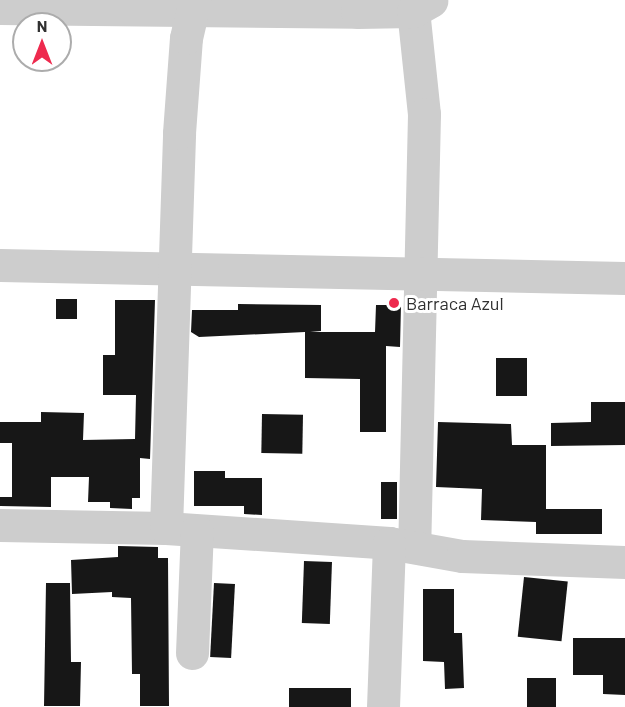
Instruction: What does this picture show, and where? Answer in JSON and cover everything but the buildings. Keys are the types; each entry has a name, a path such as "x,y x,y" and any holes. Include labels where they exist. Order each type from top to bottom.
{"street":[{"path":"0,8 419,4 424,114 423,273 402,545 383,707"},
{"path":"192,6 173,269 182,530 192,653"},
{"path":"0,265 625,278"},
{"path":"0,525 182,530 402,545 462,556 625,562"}],"place":[{"name":"Barraca Azul","path":"394,303"}]}
